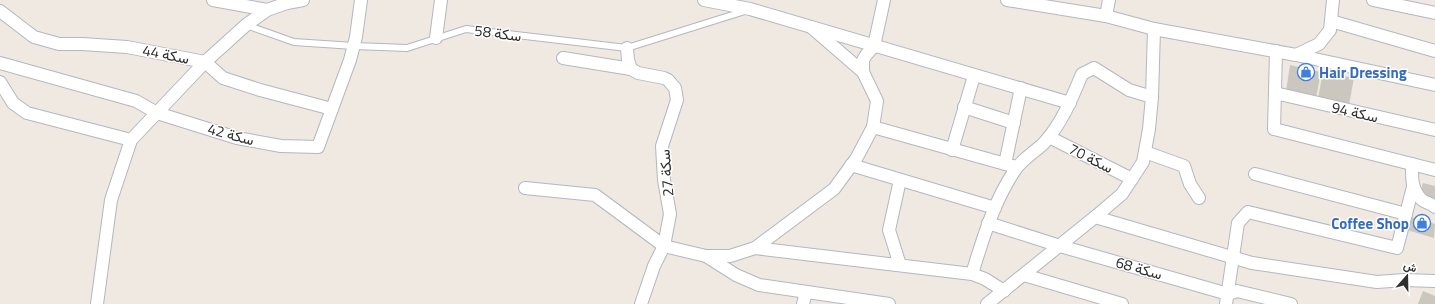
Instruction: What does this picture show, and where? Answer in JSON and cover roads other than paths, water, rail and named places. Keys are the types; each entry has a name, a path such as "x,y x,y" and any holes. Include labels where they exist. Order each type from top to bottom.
{"street":[{"path":"213,0 267,10"},
{"path":"97,304 112,200 131,140 205,62 246,25 267,10 286,3 303,0"},
{"name":"سكة 42","path":"0,63 136,101 157,113 238,138 281,146 318,147 354,46 361,0"},
{"path":"436,38 441,0"},
{"path":"704,0 750,9 1070,103"},
{"path":"863,72 863,60 874,46 884,0"},
{"path":"1106,16 1109,0"},
{"path":"1296,55 1319,44 1330,30 1333,0"},
{"path":"1373,0 1435,13"},
{"path":"1014,1 1106,16 1154,29 1276,51 1435,85"},
{"name":"سكة 44","path":"0,11 34,37 59,44 127,47 205,62 223,78 332,110"},
{"path":"1331,21 1435,51"},
{"path":"525,188 595,195 664,246 706,256 730,256 756,248 834,189 852,165 873,127 877,101 863,72 811,27"},
{"path":"987,304 1122,194 1144,162 1152,97 1154,29"},
{"path":"563,58 631,69 628,60 627,48"},
{"path":"1276,51 1274,129 1435,170"},
{"path":"873,127 1010,166 1044,144 1070,103 1082,74 1094,68 1129,90 1152,97"},
{"name":"سكة 27","path":"631,69 638,73 668,80 675,88 677,93 677,100 662,146 664,180 670,214 664,246 654,266 641,304"},
{"path":"952,150 974,76"},
{"path":"0,82 13,103 27,113 131,140"},
{"path":"972,274 988,223 1007,182 1014,123 1021,88"},
{"name":"سكة 94","path":"1275,93 1435,130"},
{"path":"964,107 1014,123"},
{"name":"سكة 70","path":"1049,137 1132,179"},
{"path":"1145,152 1184,166 1190,184 1199,198"},
{"path":"1227,299 1238,223 1248,212 1397,248 1413,187 1412,164"},
{"path":"852,165 995,208"},
{"path":"1255,174 1406,214"},
{"path":"900,180 889,230 900,265"},
{"path":"1413,187 1422,200 1434,206"},
{"path":"1095,217 1252,263 1377,282 1404,280 1435,281"},
{"name":"سكة 68","path":"988,223 1227,299 1237,291 1291,304"},
{"path":"756,248 972,274 985,279 1004,291"},
{"path":"706,256 736,275 759,285 805,298 889,304"},
{"path":"1024,275 1122,304"}],"lane":[{"name":"سكة 58","path":"246,25 294,42 354,46 407,48 466,29 627,48 750,9"}],"place":[{"name":"Hair Dressing","path":"1306,72"},
{"name":"Coffee Shop","path":"1422,223"}]}
